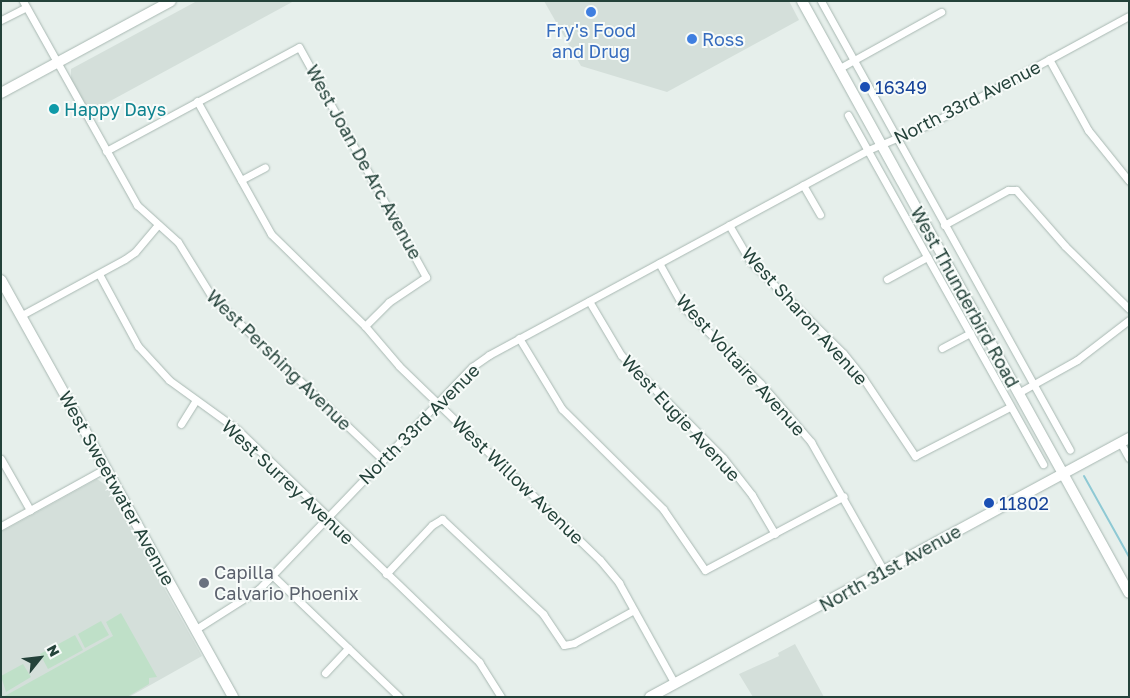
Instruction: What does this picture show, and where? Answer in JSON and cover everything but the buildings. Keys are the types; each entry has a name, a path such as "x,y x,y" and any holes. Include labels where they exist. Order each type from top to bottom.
{"street":[{"path":"1,93 171,1"},
{"name":"West Thunderbird Road","path":"802,1 1129,592"},
{"name":"West Thunderbird Road","path":"821,1 896,140 1070,450"},
{"path":"1,20 24,4"},
{"name":"West Pershing Avenue","path":"24,4 136,205 178,242 212,297 383,460"},
{"path":"838,69 942,12"},
{"name":"North 33rd Avenue","path":"196,630 249,597 472,367 519,338 868,150 896,140 1128,17"},
{"name":"West Joan De Arc Avenue","path":"197,101 299,47 426,277 389,302 364,326"},
{"path":"1049,59 1088,130 1129,180"},
{"path":"106,151 197,101"},
{"name":"West Willow Avenue","path":"197,101 271,234 364,326 394,360 437,403 600,560 619,583 675,684"},
{"name":"West Thunderbird Road","path":"848,115 1042,464"},
{"path":"241,180 265,167"},
{"path":"803,185 820,215"},
{"path":"944,225 1008,190 1016,190 1065,246 1129,309"},
{"path":"20,316 136,252 158,225"},
{"name":"West Sharon Avenue","path":"729,225 750,261 842,353 863,378 915,456 1010,406"},
{"path":"887,279 927,256"},
{"name":"West Voltaire Avenue","path":"659,263 684,308 761,384 811,442 844,496 884,571"},
{"name":"West Surrey Avenue","path":"99,274 138,346 169,380 195,402 238,430 479,662 500,697"},
{"name":"West Sweetwater Avenue","path":"1,280 234,697"},
{"name":"West Eugie Avenue","path":"589,301 621,355 723,458 752,495 775,534"},
{"path":"1018,393 1077,360 1129,320"},
{"path":"942,348 970,333"},
{"path":"519,338 562,410 663,510 704,570 844,496"},
{"path":"181,424 195,402"},
{"path":"1124,440 1129,458"},
{"name":"North 31st Avenue","path":"650,697 1124,440"},
{"path":"1,459 30,510"},
{"path":"1,526 106,468"},
{"path":"386,574 432,525 442,519 543,614 564,645 574,643 634,610"},
{"path":"272,575 399,697"},
{"path":"325,673 348,648"}],"shaded area":[{"path":"197,1 294,1 90,112 71,79 71,69"},
{"path":"544,1 789,1 799,20 667,92 581,66"},
{"path":"97,479 107,486 202,656 129,697 1,697 1,532"},
{"path":"795,644 824,697 753,697 739,674 779,656 778,653"}],"green space":[{"path":"121,613 157,677 149,678 149,684 127,697 3,697 113,636 106,622"},
{"path":"101,621 109,635 85,648 78,634"},
{"path":"75,635 83,650 48,669 40,654"},
{"path":"23,664 31,677 6,692 1,676"}],"waterway":[{"path":"1084,476 1129,557"}],"place":[{"name":"Fry's Food and Drug","path":"591,12"},
{"name":"Ross","path":"692,39"},
{"name":"16349","path":"865,87"},
{"name":"Happy Days","path":"54,109"},
{"name":"11802","path":"989,503"},
{"name":"Capilla Calvario Phoenix","path":"204,583"}]}
